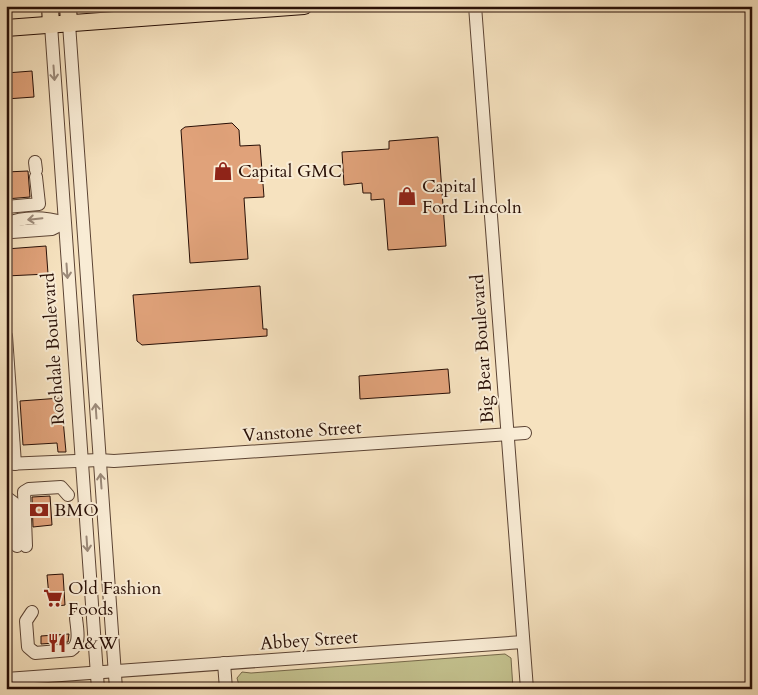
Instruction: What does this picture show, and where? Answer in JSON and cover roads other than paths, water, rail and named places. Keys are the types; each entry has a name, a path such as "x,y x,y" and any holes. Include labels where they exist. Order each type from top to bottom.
{"main road":[{"name":"Rochdale Boulevard","path":"50,6 51,25"},
{"path":"68,6 69,24"},
{"path":"6,28 304,6"}],"street":[{"name":"Big Bear Boulevard","path":"474,6 526,689"},
{"path":"69,24 116,689"},
{"name":"Rochdale Boulevard","path":"51,25 98,689"},
{"path":"6,207 39,204 36,170"},
{"path":"6,224 13,221 49,218 64,223"},
{"path":"6,228 12,232 52,228 64,223"},
{"path":"6,336 10,464"},
{"name":"Vanstone Street","path":"10,464 114,461 526,433"},
{"path":"6,497 14,503 22,546 24,492 29,488 61,487 68,495"},
{"path":"32,612 26,621 28,647 35,653 71,650 76,647 78,642 76,618"},
{"name":"Abbey Street","path":"6,679 523,642"},
{"path":"224,663 226,689"}],"place":[{"name":"Capital GMC","path":"223,171"},
{"name":"Capital Ford Lincoln","path":"407,196"},
{"name":"BMO","path":"39,510"},
{"name":"Old Fashion Foods","path":"53,598"},
{"name":"A&W","path":"57,643"}]}
